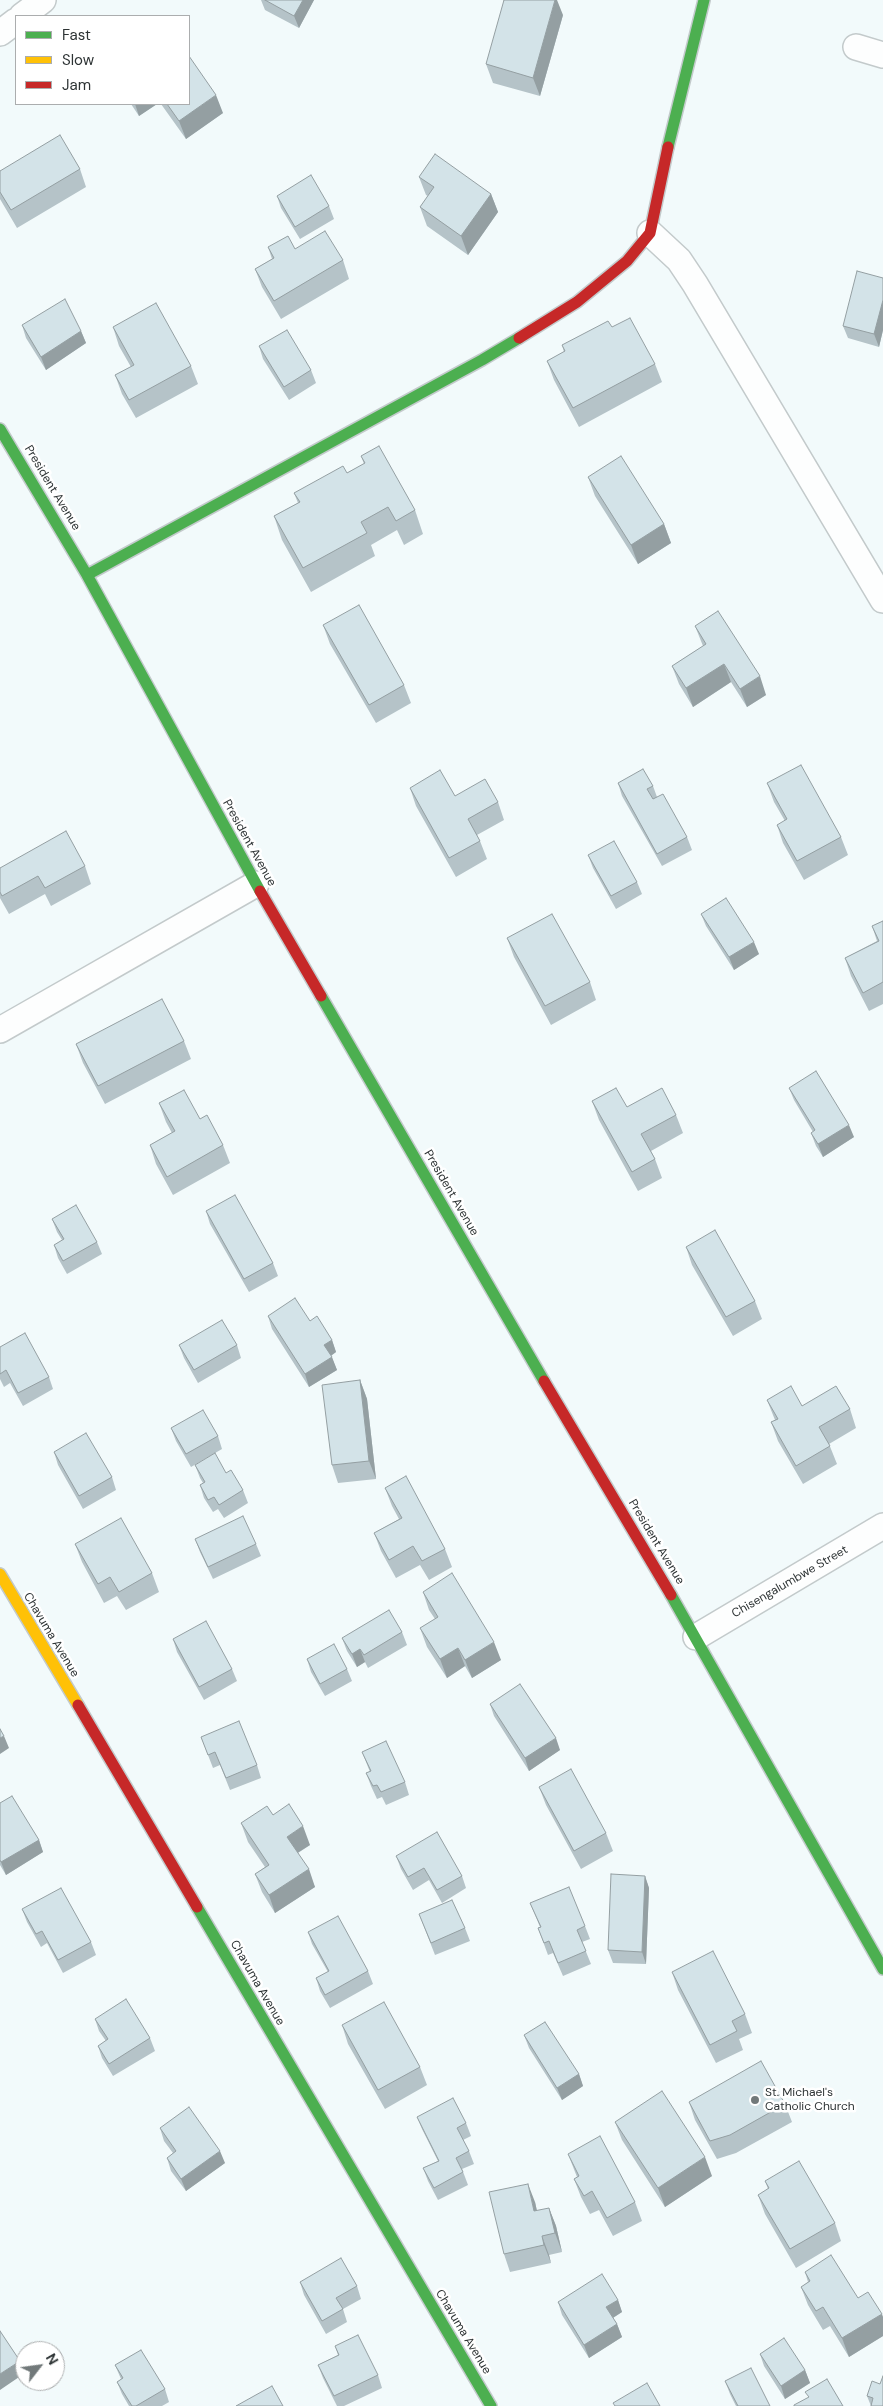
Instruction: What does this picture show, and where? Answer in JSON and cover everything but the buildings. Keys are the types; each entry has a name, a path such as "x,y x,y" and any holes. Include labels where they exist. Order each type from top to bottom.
{"street":[{"path":"23,15 43,0"},
{"path":"87,575 482,360 577,302 627,261 650,233 677,107 704,0"},
{"path":"0,33 15,22"},
{"path":"856,47 883,55"},
{"path":"650,233 678,260 700,292 883,600"},
{"name":"President Avenue","path":"0,429 87,575 256,884 580,1444 696,1637 883,1969"},
{"path":"0,1030 256,884"},
{"name":"Chisengalumbwe Street","path":"696,1637 883,1527"},
{"name":"Chavuma Avenue","path":"0,1574 492,2406"}],"traffic: fast":[{"path":"668,147 704,0"},
{"path":"87,575 519,338"},
{"path":"0,429 87,575 260,891"},
{"path":"321,996 544,1381"},
{"path":"671,1595 883,1969"},
{"path":"197,1907 491,2406"}],"traffic: slow":[{"path":"0,1574 78,1705"}],"traffic: jam":[{"path":"519,338 577,302 627,261 650,233 668,147"},
{"path":"260,891 321,996"},
{"path":"544,1381 671,1595"},
{"path":"78,1705 197,1907"}],"place":[{"name":"St. Michael's Catholic Church","path":"755,2100"}]}
